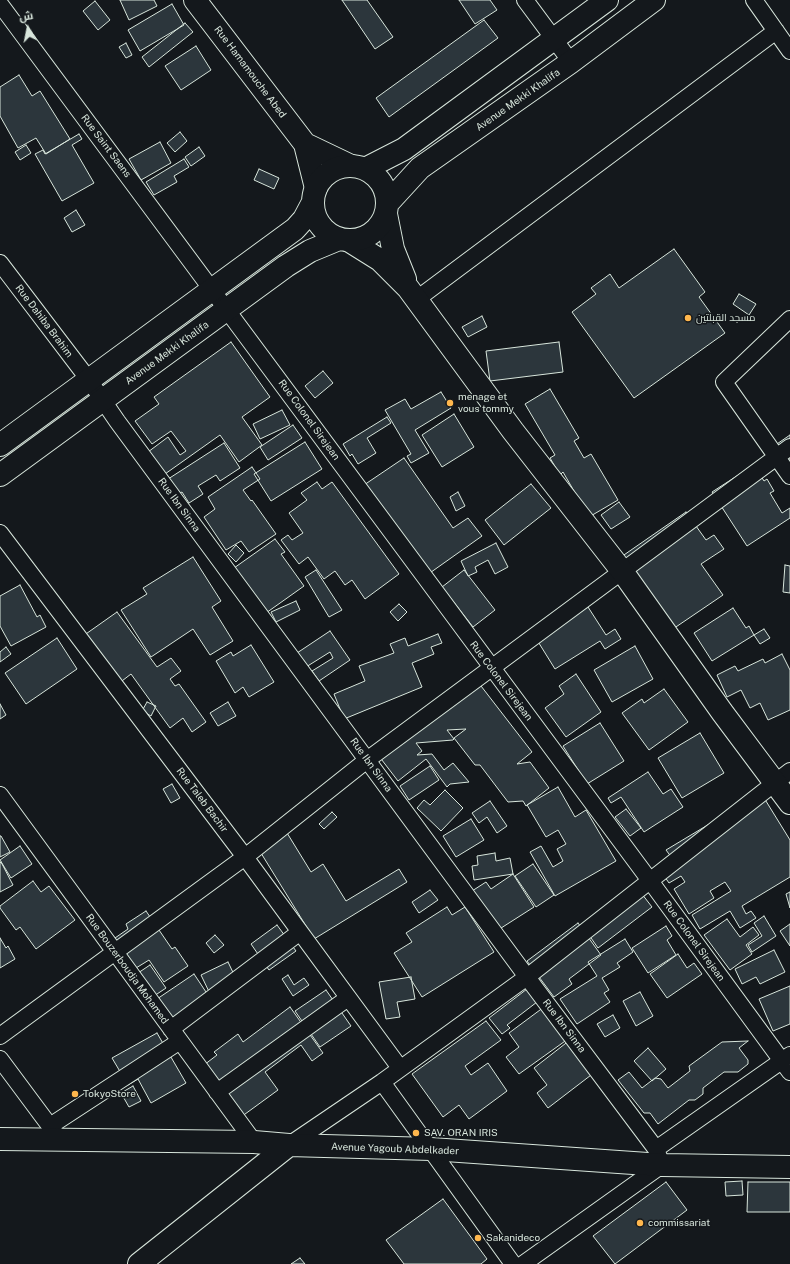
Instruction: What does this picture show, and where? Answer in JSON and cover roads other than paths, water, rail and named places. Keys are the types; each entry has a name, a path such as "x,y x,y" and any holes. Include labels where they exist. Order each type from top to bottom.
{"main road":[{"name":"Rue Hamamouche Abed","path":"195,0 304,144"},
{"path":"0,445 295,229 304,218 322,179 330,172 340,168 358,168 404,150 606,0"},
{"name":"Avenue Mekki Khalifa","path":"386,209 420,168 571,62 654,0"},
{"path":"304,144 372,174 384,187 393,249 413,294"},
{"path":"304,144 314,195 317,221 330,235 343,239 380,260 413,294 513,431 622,572 722,712 782,777 790,803"},
{"path":"343,239 358,240 375,230 386,209"},
{"name":"Avenue Mekki Khalifa","path":"0,475 286,266 310,251 343,239"},
{"name":"Avenue Yagoub Abdelkader","path":"0,1139 55,1132 289,1145 659,1157 790,1167"},
{"path":"139,1264 289,1145"}],"street":[{"path":"525,0 571,62"},
{"path":"754,0 790,50"},
{"name":"Rue Saint Saens","path":"0,4 213,289"},
{"path":"413,294 776,31"},
{"name":"Rue Dahiba Brahim","path":"0,263 89,380"},
{"name":"Rue Colonel Sirejean","path":"213,289 490,667 787,1063"},
{"path":"789,317 724,382 790,476"},
{"name":"Rue Ibn Sinna","path":"89,380 102,400 659,1157"},
{"path":"0,1036 245,857 367,760 490,667 622,572 790,446"},
{"name":"Rue Taleb Bachir","path":"0,533 245,857 400,1068"},
{"path":"289,1145 382,1082 527,977 651,882 782,777"},
{"name":"Rue Bouzerboudja Mohamed","path":"0,795 116,951 175,1035 254,1142"},
{"path":"0,1059 55,1132 300,932"},
{"path":"217,1092 348,998"},
{"path":"523,1264 659,1157 787,1063"},
{"path":"382,1082 432,1149 513,1264"}],"place":[{"name":"مسجد القبلتين","path":"688,318"},
{"name":"menage et vous tommy","path":"450,403"},
{"name":"TokyoStore","path":"75,1094"},
{"name":"SAV. ORAN IRIS","path":"416,1133"},
{"name":"commissariat","path":"640,1223"},
{"name":"Sakanideco","path":"478,1238"}]}
